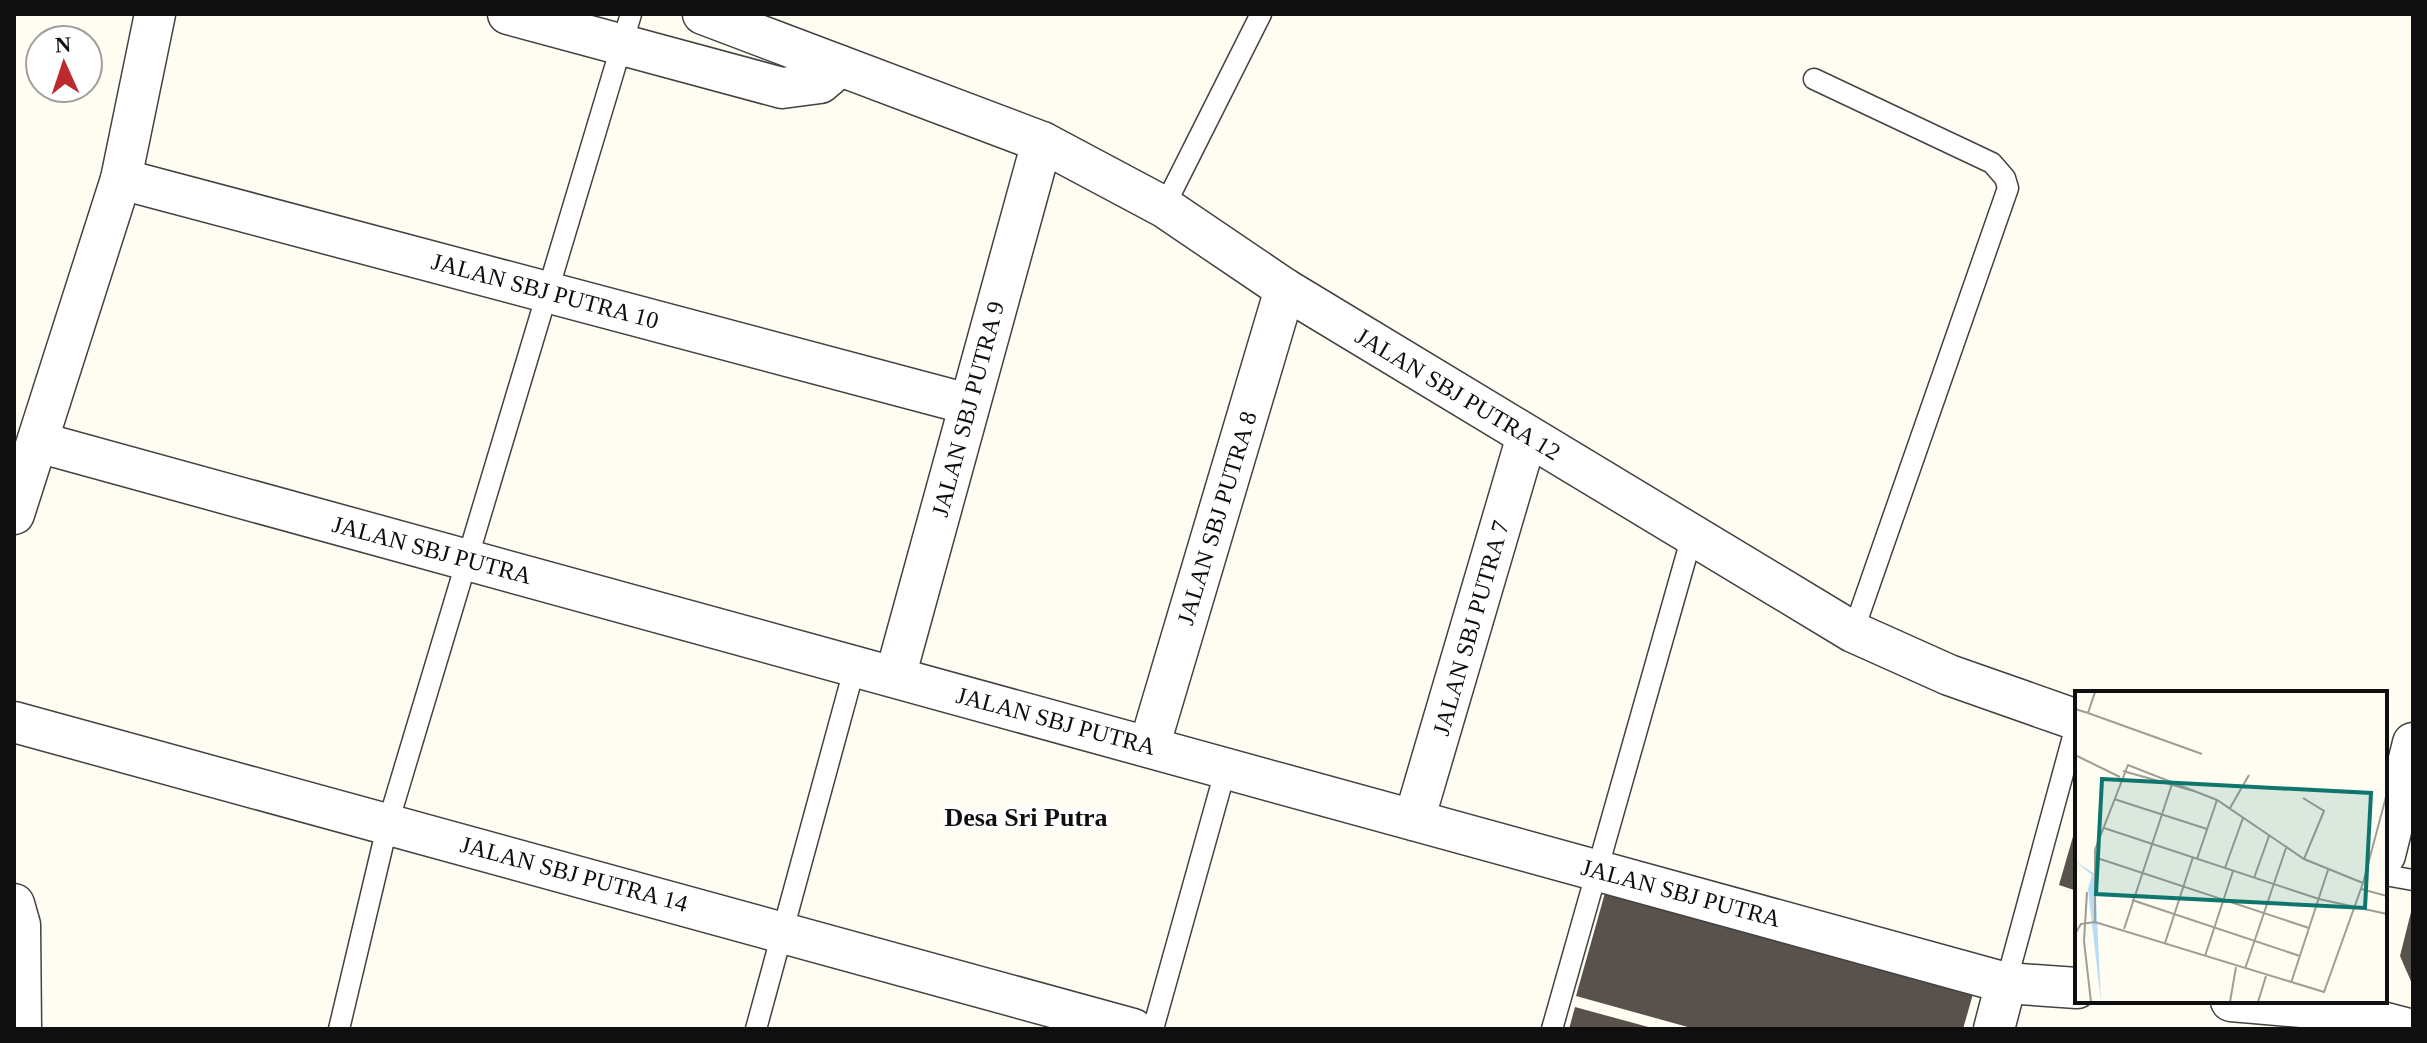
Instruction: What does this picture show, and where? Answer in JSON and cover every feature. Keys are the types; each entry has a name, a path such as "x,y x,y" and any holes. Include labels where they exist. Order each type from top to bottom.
{"street":[{"path":"14,514 121,179 155,14"},
{"path":"508,14 626,30 782,88 820,83 840,66"},
{"name":"JALAN SBJ PUTRA 12","path":"703,14 1042,142 1164,207 1285,289 1853,632 1949,675 2075,720"},
{"name":"JALAN SBJ PUTRA 9","path":"895,677 1042,142"},
{"name":"JALAN SBJ PUTRA 10","path":"121,179 968,404"},
{"name":"JALAN SBJ PUTRA 8","path":"1149,747 1285,289"},
{"name":"JALAN SBJ PUTRA 7","path":"1414,820 1527,436"},
{"name":"JALAN SBJ PUTRA","path":"38,442 2006,983 2075,988"},
{"name":"JALAN SBJ PUTRA 14","path":"14,722 1133,1029"},
{"path":"2389,829 2413,743"},
{"path":"14,904 20,925 21,1029"},
{"path":"1994,1029 2006,983"},
{"path":"2248,1003 2335,1013 2409,1029"}],"lane":[{"path":"1164,207 1261,14"},
{"path":"339,1029 388,823 626,30"},
{"path":"1814,79 1992,163 2005,178 2008,188 1853,632"},
{"path":"1552,1029 1692,536"},
{"path":"756,1029 855,666"},
{"path":"2006,983 2075,728"},
{"path":"1153,1029 1226,768"},
{"path":"2387,875 2413,880"}],"building":[{"path":"2075,829 2075,890 2059,885"},
{"path":"1605,893 1973,994 1963,1029 1695,1029 1576,996"},
{"path":"2413,908 2413,986 2400,956"},
{"path":"1575,1007 1652,1028 1652,1029 1569,1029"}],"district":[{"name":"Desa Sri Putra","path":"1026,817"}]}
